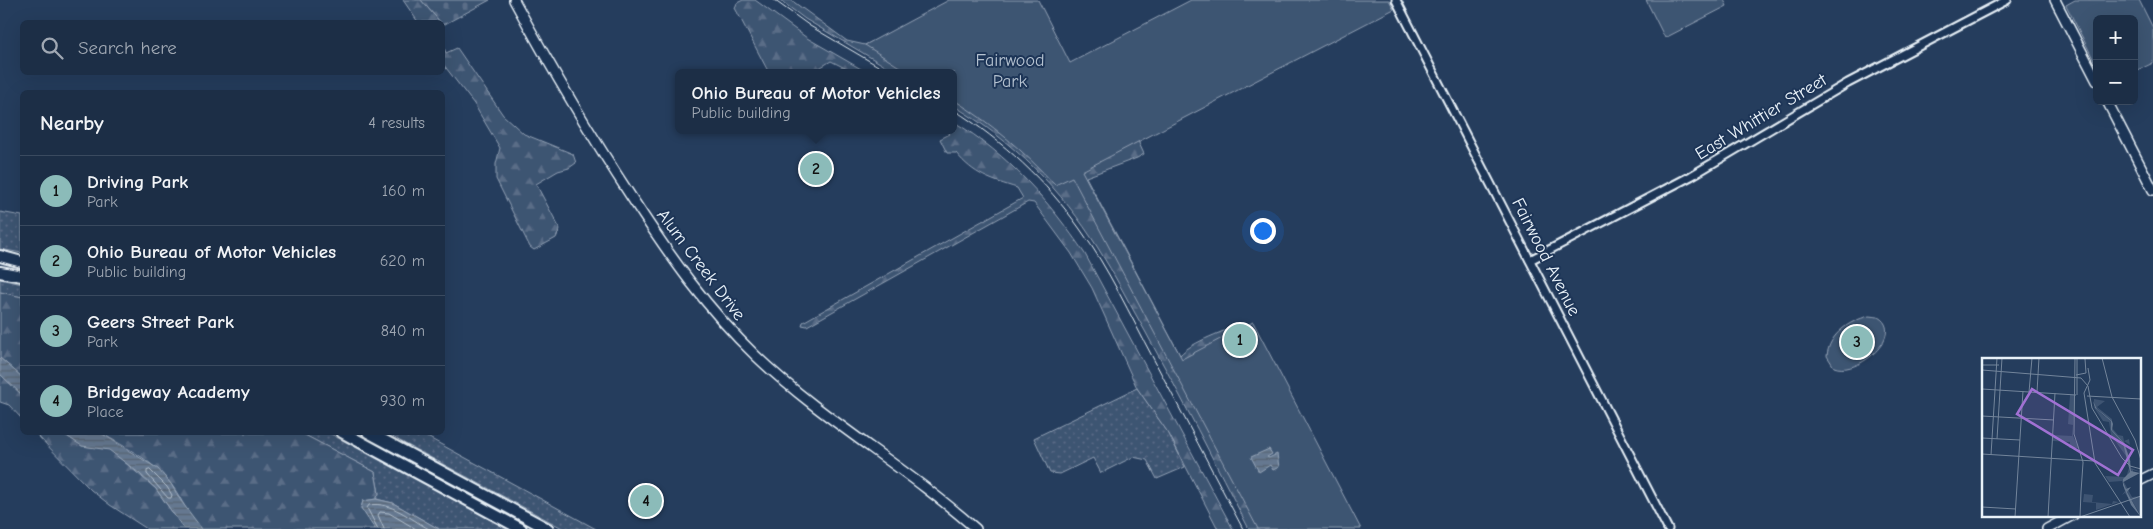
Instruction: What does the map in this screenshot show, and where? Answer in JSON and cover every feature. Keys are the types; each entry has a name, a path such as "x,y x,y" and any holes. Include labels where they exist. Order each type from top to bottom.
{"highway":[{"path":"0,256 20,261"},
{"path":"0,272 20,276"},
{"path":"348,435 521,529"},
{"path":"374,435 548,529"}],"main road":[{"name":"Alum Creek Drive","path":"514,0 556,77 624,187 678,266 714,312 744,344 784,381 976,529"},
{"path":"2055,0 2093,73"},
{"path":"2109,105 2153,190"},
{"path":"2140,480 2153,474"},
{"path":"2051,528 2071,516"}],"street":[{"name":"Fairwood Avenue","path":"1396,0 1668,529"},
{"name":"East Whittier Street","path":"1530,260 1691,176 1848,83 2007,0"}],"green space":[{"path":"403,0 421,0 438,20 417,20"},
{"path":"421,0 490,0 445,24 445,20 439,20"},
{"path":"743,0 755,0 807,38 861,69 847,69 831,61 818,69 767,69 735,8 737,3"},
{"path":"780,0 791,0 847,41 865,45 871,42 925,69 890,69 805,19"},
{"name":"Fairwood Park","path":"949,0 1038,0 1070,63 1191,0 1389,0 1394,9 1082,171 1182,359 1253,322 1361,529 1258,529 1072,177 1055,185 1008,139 957,102 957,69 903,69 865,45"},
{"path":"1646,0 1724,0 1727,6 1665,38"},
{"path":"2075,0 2139,0 2153,28 2153,63 2138,70 2138,15 2093,15 2093,58 2066,5"},
{"path":"457,48 503,115 524,134 573,154 576,163 536,184 560,229 556,238 534,250 530,247 496,179 496,164 500,148 474,104 445,67 445,50 446,53"},
{"path":"957,91 1129,146 1138,141 1144,154 1086,177 1180,355 1193,345 1210,337 1244,323 1247,325 1276,529 1249,529 1198,430 1110,268 1069,206 1035,168 976,120 957,108"},
{"path":"957,124 974,135 1027,180 1072,235 1085,254 1233,529 1218,529 1169,434 1137,388 1092,288 1071,253 1034,203 1028,202 807,326 802,325 803,322 1023,198 1017,188 976,172 956,153 947,153 940,139 950,134 957,134"},
{"path":"0,212 20,216 20,253 0,249"},
{"path":"0,279 20,284 20,297 0,292"},
{"path":"0,292 20,297 20,375 0,358"},
{"path":"1869,316 1878,317 1885,324 1886,333 1883,342 1876,352 1855,366 1834,367 1827,356 1836,335 1847,325"},
{"path":"0,374 20,393 20,417 9,405 0,402"},
{"path":"1137,388 1169,434 1185,467 1157,479 1147,460 1133,457 1101,473 1093,458 1060,474 1050,473 1034,438"},
{"path":"37,435 65,435 82,446 109,449 156,489 184,529 147,529 91,490"},
{"path":"104,435 305,435 375,472 379,494 376,499 363,501 361,508 375,529 202,529 193,519 171,484 156,468 139,455"},
{"path":"305,435 333,435 507,529 439,529 393,503 376,499 379,493 375,472"},
{"path":"389,435 424,435 596,529 564,529"}],"water":[{"path":"0,358 20,375 20,393 0,374"},
{"path":"65,435 104,435 158,469 171,484 202,529 184,529 156,489 109,450 82,446"},
{"path":"1269,449 1272,454 1267,457 1269,458 1277,454 1279,467 1273,470 1270,465 1259,472 1251,457"},
{"path":"376,499 393,503 439,529 375,529 361,508 363,501"}],"railway":[{"path":"774,0 810,26 883,69"},
{"path":"957,112 990,135 1023,163 1067,211 1091,244 1119,292 1243,529"}],"place":[{"name":"Ohio Bureau of Motor Vehicles","path":"816,169"},
{"name":"Driving Park","path":"1240,340"},
{"name":"Geers Street Park","path":"1857,342"},
{"name":"Bridgeway Academy","path":"646,501"}]}
